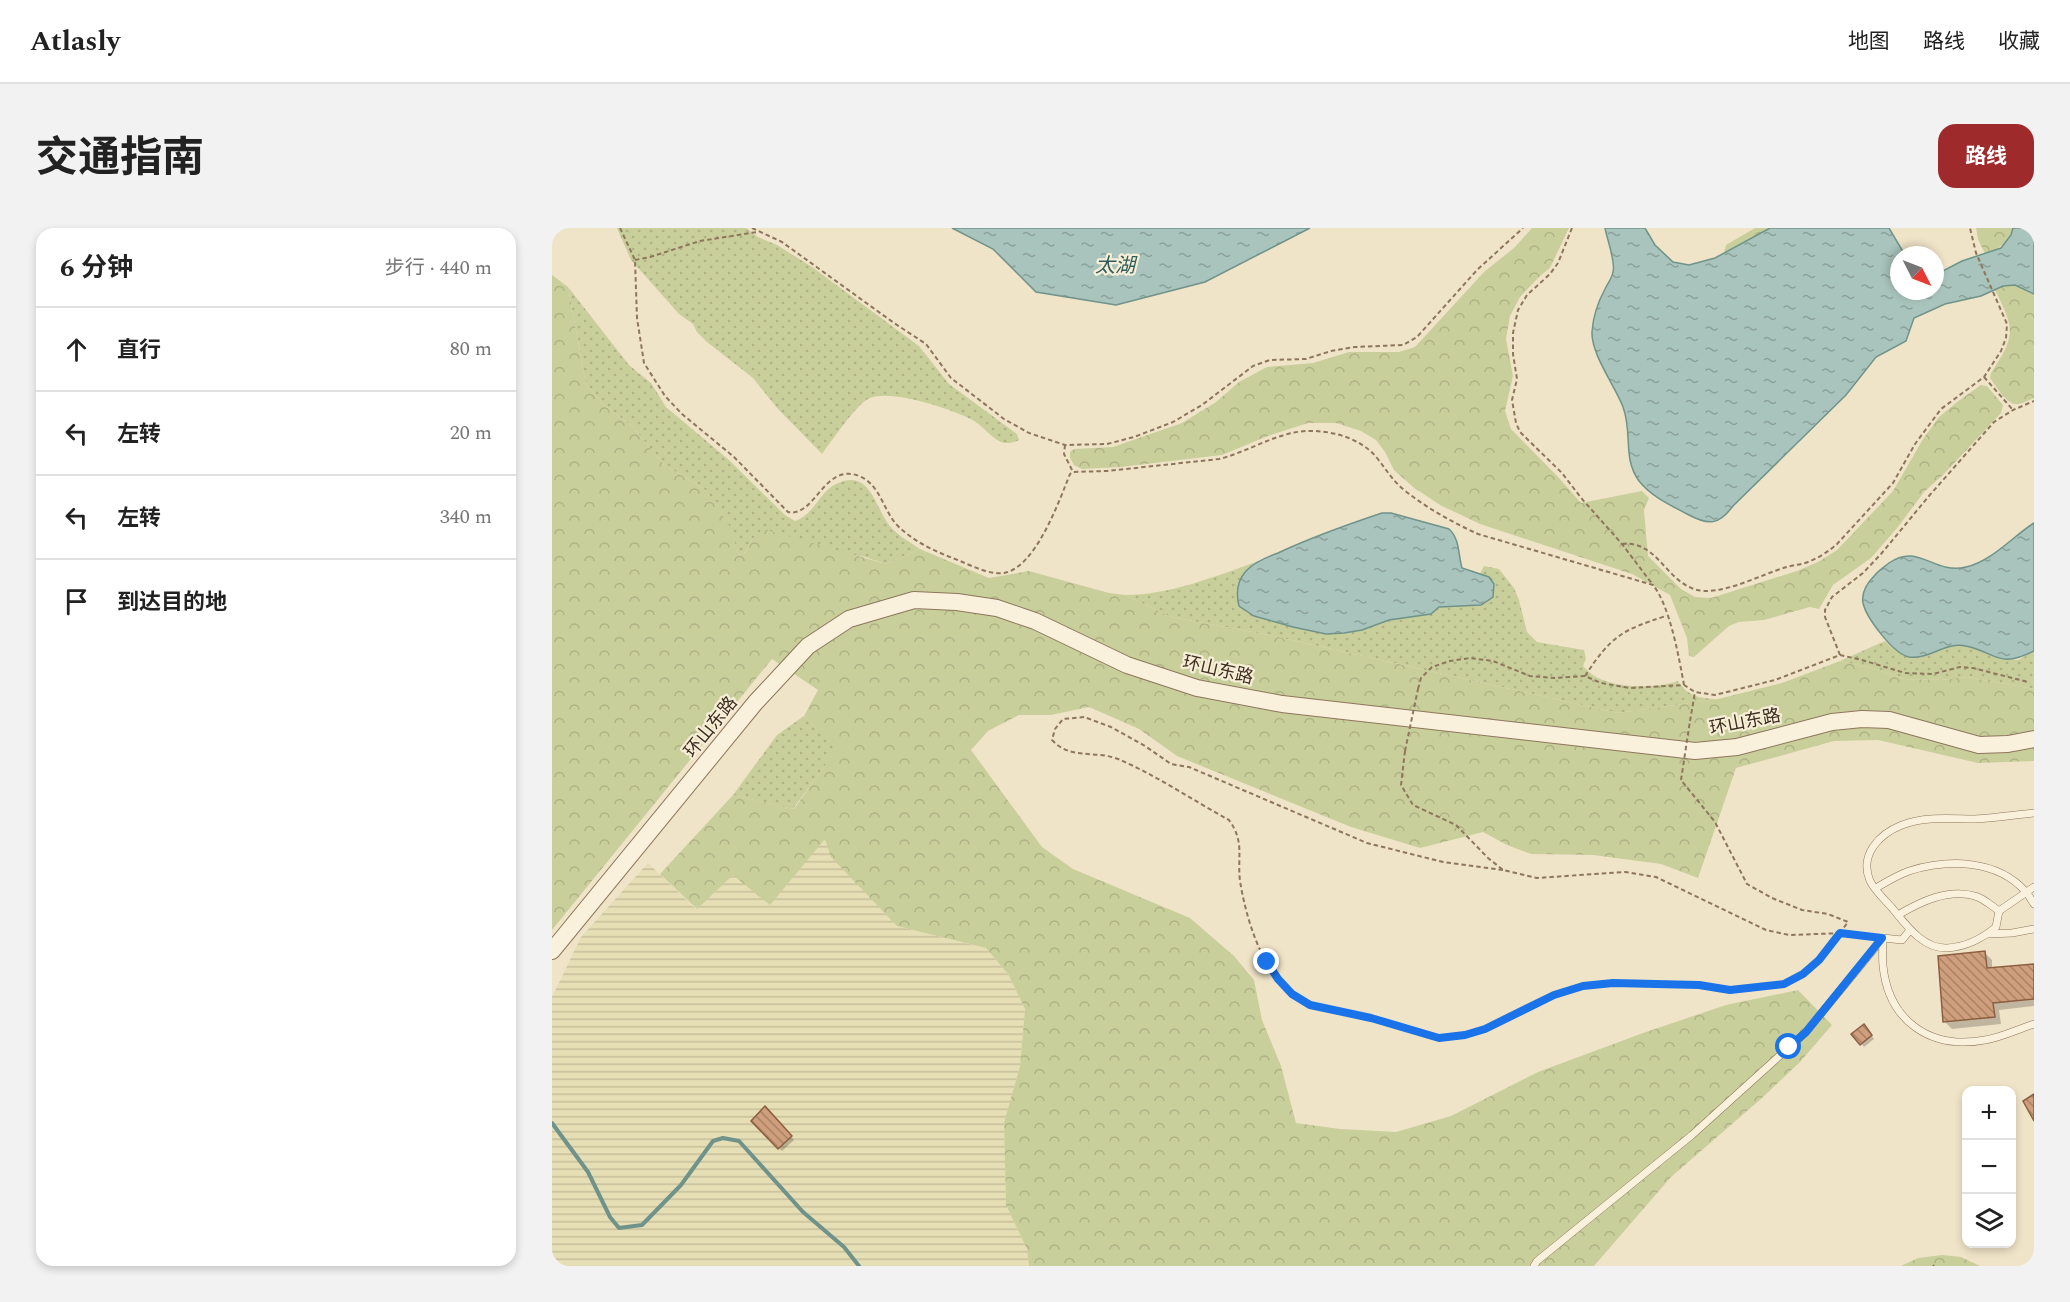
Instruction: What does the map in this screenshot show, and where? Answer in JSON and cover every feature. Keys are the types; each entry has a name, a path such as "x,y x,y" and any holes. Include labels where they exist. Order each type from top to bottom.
{"street":[{"name":"环山东路","path":"552,951 755,703 808,646 849,619 914,600 957,602 997,608 1035,621 1127,665 1197,688 1282,704 1695,751 1737,747 1832,722 1862,719 1889,720 1979,745 2008,744 2034,739"}],"lane":[{"path":"2034,813 1977,819 1933,818 1902,825 1882,837 1869,851 1866,865 1870,881 1910,930 1930,944 1946,948 1980,939 1996,927 1999,911 2034,887"},
{"path":"1876,888 1909,872 1946,863 1983,866 2002,873 2026,892 2034,904"},
{"path":"1898,915 1915,904 1935,897 1959,893 1976,896 1999,911"},
{"path":"1987,934 2034,929"},
{"path":"1882,938 1902,940 1910,930"},
{"path":"1882,938 1887,988 1900,1013 1911,1027 1937,1039 1959,1043 1987,1040 2034,1024"},
{"path":"1534,1266 1537,1261 1692,1135 1806,1032 1882,938"}],"path":[{"path":"620,228 635,260 637,318 644,363 665,396 682,414 734,457 788,512 795,514 803,510 827,482 852,474 861,476 871,484 895,523 909,536 933,550 974,567 1004,573 1018,566 1032,553 1073,472 1107,471 1219,459 1237,455 1285,435 1307,431 1335,434 1352,439 1368,449 1402,488 1464,528 1653,585"},
{"path":"752,228 782,242 926,344 951,378 1004,419 1029,433 1065,445 1107,444 1134,437 1173,422 1202,405 1246,370 1270,360 1306,359 1331,351 1355,347 1403,345 1417,337 1477,270 1523,228"},
{"path":"1572,228 1558,263 1550,274 1527,295 1518,310 1513,333 1513,354 1517,379 1512,400 1513,411 1520,432 1562,473 1622,544 1661,595 1676,644 1684,685"},
{"path":"1622,544 1631,543 1642,546 1684,584 1695,590 1712,591 1786,567 1806,563 1837,544 1893,483 1916,444 1941,409 1984,376 2001,351 2006,338 2007,324 1976,253 1970,228"},
{"path":"635,260 700,241 757,232"},
{"path":"1984,376 2013,410"},
{"path":"1840,655 1824,617 1832,597 1863,573 1881,554 1994,422 2034,401"},
{"path":"1065,445 1064,454 1073,472"},
{"path":"1585,676 1598,655 1617,636 1635,626 1666,616"},
{"path":"1503,870 1456,825 1413,805 1401,785 1405,751 1421,678 1432,668 1450,661 1470,658 1493,661 1530,676 1555,678 1585,676 1601,683 1630,688 1684,685 1695,692 1714,695 1775,680 1840,655 1905,673 1933,674 1960,667 1973,668 2028,682"},
{"path":"1695,692 1681,780 1715,822 1747,884 1772,898 1802,910 1828,914 1848,922 1840,933 1819,960 1803,974 1784,984 1730,990 1699,985 1613,983 1583,986 1554,995 1485,1029 1465,1035 1439,1038 1371,1018 1310,1005 1292,994 1278,979 1256,945 1240,880 1237,831 1229,820 1115,758 1072,753 1059,748 1052,740 1055,729 1063,719 1084,717 1111,727 1171,764 1189,767 1367,843 1443,862 1503,870 1537,878 1625,872 1656,877 1766,930 1789,935 1840,933 1882,938"}],"shaded area":[{"path":"825,838 897,926 986,948 1008,974 1025,1009 1020,1066 1004,1123 1006,1205 1027,1249 1029,1266 552,1266 552,997 581,937 648,863 696,909 733,874"}],"green space":[{"path":"617,228 746,228 812,267 919,346 949,384 1017,434 1019,440 1010,443 1001,442 967,417 924,402 908,398 880,396 870,398 858,407 822,454 778,409 753,378 707,342 693,324 679,314 631,260"},
{"path":"1532,228 1569,228 1550,268 1520,297 1510,316 1506,339 1513,376 1505,411 1511,429 1581,503 1642,491 1649,498 1644,510 1648,556 1681,589 1695,597 1711,598 1797,571 1837,550 1893,491 1923,439 1939,417 1981,385 1987,386 2003,405 2001,413 1924,492 1871,558 1833,585 1819,609 1810,607 1764,620 1739,622 1729,626 1694,657 1689,656 1687,638 1670,595 1632,574 1480,524 1440,505 1413,487 1394,470 1376,440 1361,431 1336,423 1308,423 1222,455 1121,467 1082,469 1074,465 1070,458 1070,452 1074,449 1113,447 1182,423 1216,402 1239,382 1267,367 1313,363 1349,352 1399,352 1415,347 1484,272 1515,247"},
{"path":"1755,228 1770,228 1724,253 1726,245"},
{"path":"1976,228 2013,228 2009,238 2002,245 1985,254"},
{"path":"552,275 568,287 586,384 604,405 633,427 663,464 704,489 729,525 739,555 746,552 753,538 763,529 886,564 920,549 989,578 1029,571 1109,593 1125,595 1171,617 1269,635 1618,713 1718,699 1782,683 1840,661 1905,679 1940,680 1968,677 2034,689 2034,761 1978,763 1878,740 1834,741 1736,768 1698,878 1661,864 1593,855 1531,854 1507,845 1483,832 1420,848 1351,827 1177,756 1139,729 1089,707 1051,715 1019,715 988,731 971,750 1042,847 1073,869 1190,918 1234,956 1254,980 1262,1020 1281,1066 1296,1123 1340,1129 1396,1132 1451,1116 1538,1072 1643,1033 1726,1005 1798,990 1832,1025 1799,1063 1762,1098 1671,1177 1594,1266 1029,1266 1027,1249 1006,1205 1004,1123 1020,1066 1025,1009 1008,974 986,948 897,926 831,857 825,839 770,905 733,875 697,909 660,874 733,795 794,809 837,748 804,716 818,690 772,659 552,930"},
{"path":"2015,285 2034,294 2034,398 2017,404 2011,403 2004,397 1990,378 2009,341 2010,332 2006,314 1995,290 2003,286"},
{"path":"568,287 629,365 651,383 666,407 729,460 785,515 795,521 802,518 830,487 848,480 857,481 865,485 893,530 920,549 886,564 865,557 753,538 746,552 739,555 728,525 704,489 663,464 633,427 604,405 586,384"},
{"path":"1259,561 1245,571 1239,606 1254,616 1293,627 1362,630 1389,620 1431,614 1439,607 1481,605 1489,577 1480,574 1484,566 1499,569 1514,588 1527,632 1537,642 1584,650 1586,659 1583,666 1598,678 1616,684 1648,686 1678,681 1695,696 1718,699 1618,713 1269,635 1171,617 1125,595 1176,588"},
{"path":"1885,641 1896,651 1931,654 1951,646 1965,645 2002,659 2018,660 2034,651 2034,689 1968,677 1940,680 1905,679 1840,661"},
{"path":"804,716 838,748 793,809 733,795 777,735"},
{"path":"1942,1255 1961,1257 1980,1266 1901,1266 1918,1258"}],"water":[{"name":"太湖","path":"952,228 1310,228 1205,282 1116,305 1036,292 993,249"},
{"path":"1605,228 1645,228 1655,245 1673,262 1689,265 1715,258 1770,228 1889,228 1900,246 1890,246 1890,300 1944,300 1944,270 1962,261 2001,248 2011,235 2013,228 2034,228 2034,294 2015,285 2003,286 1981,296 1945,304 1914,318 1906,341 1876,357 1846,395 1723,517 1708,522 1695,518 1655,496 1644,487 1634,472 1629,454 1623,407 1599,360 1592,332 1596,309 1612,276 1614,268"},
{"path":"1382,513 1391,513 1449,529 1457,542 1462,568 1489,577 1494,584 1493,597 1481,605 1439,607 1431,614 1389,620 1362,630 1326,634 1254,616 1239,606 1239,583 1246,571 1257,562 1316,536"},
{"path":"2034,523 2034,651 2013,659 2005,659 1959,645 1924,656 1909,657 1888,642 1869,617 1863,603 1864,591 1872,578 1889,563 1900,557 1909,556 1944,567 1966,567 1984,560"}],"building":[{"path":"1985,951 1987,968 2034,964 2034,999 1993,1003 1995,1017 1943,1022 1938,956"},
{"path":"1864,1024 1872,1035 1860,1045 1851,1034"},
{"path":"2034,1094 2034,1121 2023,1101"},
{"path":"765,1106 792,1136 778,1149 751,1121"}],"waterway":[{"path":"552,1123 588,1172 610,1217 619,1228 642,1225 681,1185 713,1141 723,1138 739,1141 803,1212 844,1247 859,1266"}],"route":[{"path":"1267,962 1292,994 1310,1005 1371,1018 1439,1038 1465,1035 1485,1029 1554,995 1583,986 1613,983 1699,985 1730,990 1784,984 1803,974 1819,960 1840,933 1882,938 1806,1032 1789,1047"}]}
